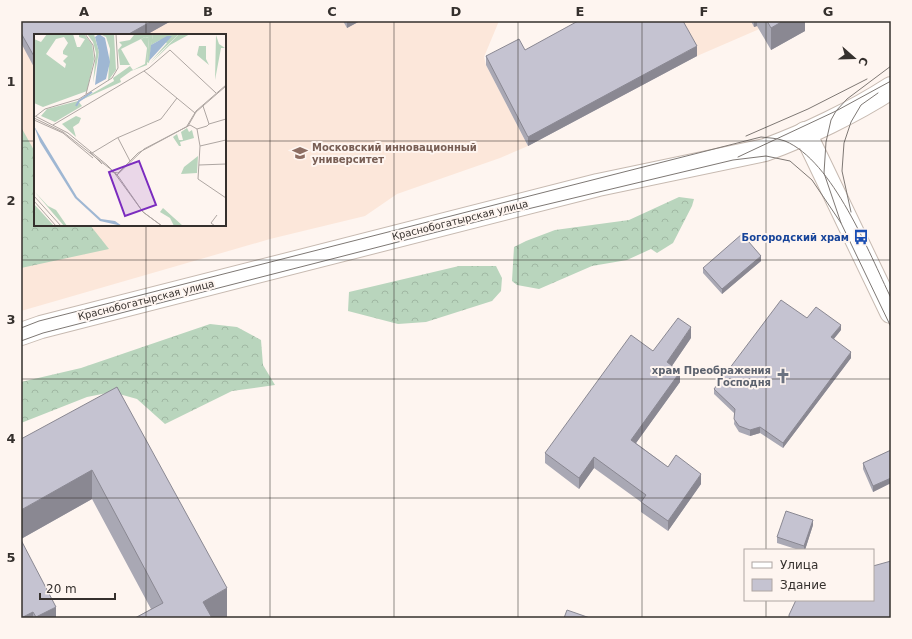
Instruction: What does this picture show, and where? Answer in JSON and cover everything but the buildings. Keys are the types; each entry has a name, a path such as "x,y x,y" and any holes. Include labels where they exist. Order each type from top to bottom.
{"main road":[{"name":"Краснобогатырская улица","path":"21,334 41,327 591,187 765,150 805,133 874,99 891,88"},
{"path":"805,133 891,312"}],"shaded area":[{"name":"Московский инновационный университет","path":"21,21 499,21 484,57 486,65 528,146 500,158 397,194 365,216 270,239 21,311"},
{"path":"678,21 778,21 697,56"}],"green space":[{"path":"21,127 34,150 34,226 91,226 109,249 21,268"},
{"path":"679,197 694,199 692,206 673,243 657,253 651,249 627,260 592,266 539,289 517,285 512,281 514,247 555,230 629,220"},
{"path":"459,266 496,266 502,278 501,291 492,301 426,322 398,324 348,311 349,292"},
{"path":"210,324 237,327 261,340 263,365 275,385 232,391 165,424 137,399 112,392 87,397 21,423 21,382 81,368"}],"tram line":[{"path":"891,66 847,99 836,111 831,120 826,142 824,173 841,223 891,327"},
{"path":"746,136 808,109 867,79"},
{"path":"738,157 836,111 891,81"},
{"path":"851,212 842,171 844,143 851,122 861,105 878,93"},
{"path":"21,328 39,321 761,137 785,141 802,152 819,168 848,210 891,298"},
{"path":"21,341 43,333 515,212 733,160 766,156 790,161 812,180 841,223"}],"place":[{"name":"Московский инновационный университет","path":"300,153"},
{"name":"Богородский храм","path":"861,237"},
{"name":"храм Преображения Господня","path":"783,376"}]}
